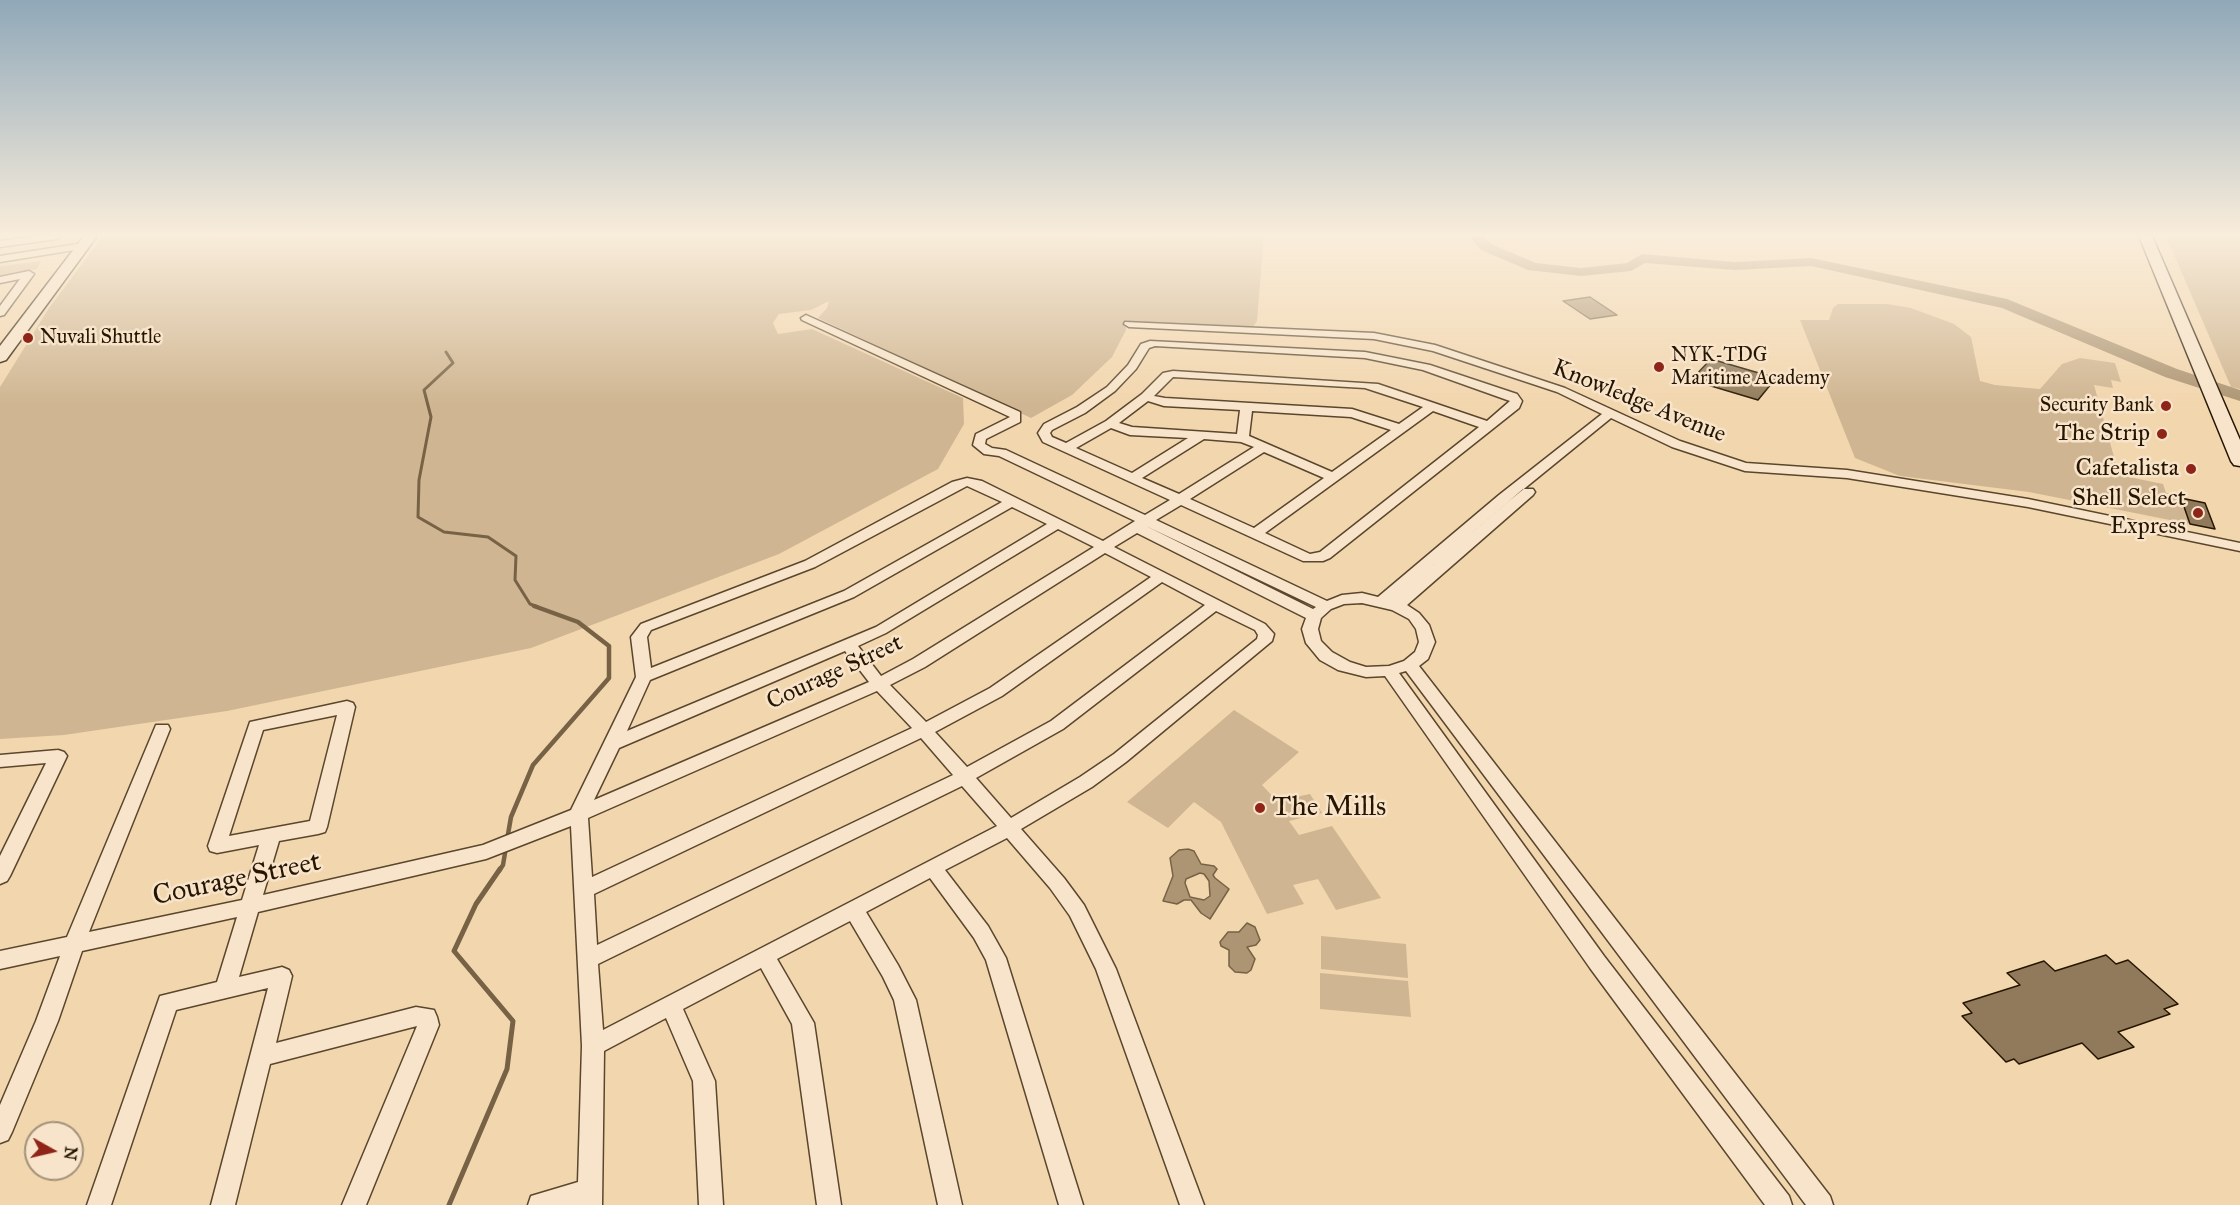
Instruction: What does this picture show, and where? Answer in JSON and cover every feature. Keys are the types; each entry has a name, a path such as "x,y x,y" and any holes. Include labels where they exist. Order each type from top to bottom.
{"street":[{"path":"1,310 15,292"},
{"path":"0,357 49,292"},
{"path":"2168,292 2200,372 2225,408"},
{"path":"2179,292 2217,377 2240,461"},
{"path":"806,318 1016,415 1016,419 980,437 979,445 994,459 1146,527 1320,611"},
{"name":"Knowledge Avenue","path":"1129,324 1374,336 1435,348 1561,390 1676,444 1745,467 1848,474 2028,503 2240,547"},
{"path":"1154,343 1365,355 1410,363 1512,397 1516,401 1515,405 1318,558 1308,558 1068,447 1047,439 1044,433 1048,427 1081,410 1111,389 1132,367 1145,346 1154,343"},
{"path":"1068,447 1110,424 1146,397 1167,375 1173,374 1378,387 1488,426"},
{"path":"1146,397 1164,402 1352,413 1402,429"},
{"path":"1255,534 1432,406"},
{"path":"1243,438 1246,407"},
{"path":"1390,603 1608,426 1617,415"},
{"path":"1110,424 1130,431 1243,438 1332,477"},
{"path":"1134,477 1202,435"},
{"name":"Courage Street","path":"0,960 249,907 486,852 538,832 879,684 919,663 1104,547 1146,527 1270,448"},
{"path":"540,1205 590,1198 593,1046 579,813 644,677 639,637 646,627 810,564 957,485 967,482 977,484 1104,547 1260,627 1266,634 1264,641 1120,758 1086,782 1009,828 593,1046"},
{"path":"644,677 849,594 1011,502"},
{"path":"614,743 904,618 1057,524"},
{"path":"585,889 924,730 996,692 1160,577"},
{"path":"1362,598 1390,603 1413,616 1424,628 1427,642 1422,655 1410,665 1389,671 1366,672 1344,666 1326,656 1314,643 1310,629 1320,611 1342,600 1362,598"},
{"path":"588,959 964,777 1058,725 1214,605"},
{"path":"848,644 879,684 924,730 1057,883 1077,911 1106,969 1192,1205"},
{"path":"1410,665 1821,1205"},
{"path":"1389,671 1597,962 1780,1205"},
{"path":"347,707 318,827 270,836 217,846 256,726 347,707"},
{"path":"0,1132 47,1021 74,945 162,729"},
{"path":"0,760 58,756 0,876"},
{"path":"1471,783 1496,777"},
{"path":"1501,825 1527,818"},
{"path":"225,989 270,836"},
{"path":"932,867 981,932 996,958 1071,1205"},
{"path":"853,909 891,971 905,1000 950,1205"},
{"path":"764,955 803,1023 829,1205"},
{"path":"99,1205 168,1003 282,976 223,1205"},
{"path":"671,1006 704,1081 711,1205"},
{"path":"261,1057 416,1016 426,1017 428,1025 354,1205"}],"shaded area":[{"path":"61,292 1259,292 1257,321 1253,327 1125,321 1126,330 1112,357 1072,395 1031,418 818,318 827,308 829,301 811,310 779,314 773,323 778,334 812,329 963,398 964,424 938,469 779,554 531,648 227,711 64,735 0,739 0,387"},
{"path":"2190,292 2240,292 2240,389 2231,387"},
{"path":"1590,297 1617,315 1590,319 1563,301"},
{"path":"1838,304 1887,304 1911,308 1954,324 1971,337 1980,381 1995,385 2040,389 2062,364 2080,358 2115,363 2121,382 2111,380 2113,388 2094,385 2119,475 2163,484 2166,493 2180,495 2190,524 2029,492 1900,476 1855,458 1800,320 1829,320 1833,308"},
{"name":"The Mills","path":"1234,710 1299,752 1262,785 1277,801 1310,794 1322,813 1289,821 1299,835 1332,826 1381,898 1336,910 1318,879 1293,885 1304,904 1267,914 1221,822 1194,802 1168,828 1127,802"},
{"path":"1179,850 1194,851 1201,864 1214,866 1217,869 1213,875 1229,889 1210,919 1201,913 1191,900 1184,900 1177,904 1163,901 1173,876 1170,858","holes":["1200,873 1204,874 1209,881 1210,896 1204,900 1190,897 1185,883 1186,879"]},
{"path":"1247,923 1255,927 1260,940 1256,945 1247,947 1255,959 1251,970 1247,973 1235,972 1229,966 1229,950 1221,946 1220,942 1228,932 1239,932"},
{"path":"1321,936 1406,944 1408,978 1321,969"},
{"path":"1320,973 1408,981 1411,1017 1320,1009"}],"building":[{"path":"1711,359 1776,378 1758,400 1691,380"},
{"name":"Shell Select Express","path":"2181,498 2205,503 2215,529 2190,524"},
{"path":"2106,955 2116,964 2128,960 2178,1004 2164,1009 2170,1014 2118,1032 2134,1047 2098,1059 2082,1043 2019,1064 2014,1059 2006,1062 1962,1016 1972,1013 1963,1003 2020,985 2007,973 2044,961 2055,971"}],"waterway":[{"path":"1952,292 2007,304 2171,373 2240,396"},
{"path":"446,352 453,363 424,390 431,417 419,480 418,517 444,532 488,537 516,556 515,580 530,604 538,607"},
{"path":"507,840 511,817 533,765 609,678 609,646 578,622 534,606"},
{"path":"499,871 503,865 506,847"},
{"path":"449,1205 507,1069 513,1021 454,951 476,904 500,869"}],"place":[{"name":"Nuvali Shuttle","path":"28,338"},
{"name":"NYK-TDG Maritime Academy","path":"1659,367"},
{"name":"Security Bank","path":"2166,406"},
{"name":"The Strip","path":"2162,434"},
{"name":"Cafetalista","path":"2191,469"},
{"name":"Shell Select Express","path":"2198,513"},
{"name":"The Mills","path":"1260,808"}]}
